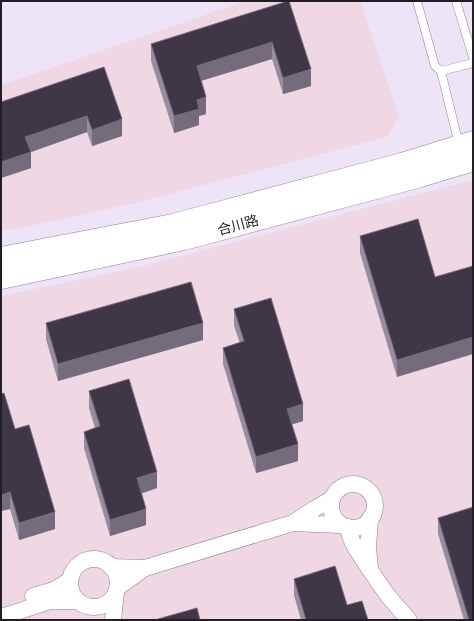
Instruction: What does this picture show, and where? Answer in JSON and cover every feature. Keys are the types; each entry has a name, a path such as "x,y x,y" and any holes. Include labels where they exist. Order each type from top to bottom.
{"main road":[{"name":"合川路","path":"1,258 174,225 402,164 469,149"},
{"name":"合川路","path":"1,278 184,239 417,177 469,149"}],"street":[{"path":"293,523 345,526 355,528 362,525 368,521 374,508 374,500 366,488 353,484 340,488 332,499 332,513 336,520 345,526 354,546 388,596 409,620"},
{"path":"111,567 145,568 293,523 332,499"},
{"path":"370,518 368,547 370,570"},
{"path":"95,620 73,595 70,588 72,572 84,561 92,559 100,560 108,564 117,576 118,584 113,620"},
{"path":"1,617 50,601 81,603 92,608 99,607 112,599 117,590 145,568"},
{"path":"1,606 54,590 70,580"}],"lane":[{"path":"416,1 435,66 441,72 469,149"},
{"path":"456,1 473,57"},
{"path":"441,72 473,63"}],"shaded area":[{"path":"246,1 360,1 399,117 387,137 139,202 36,225 1,231 1,85"},
{"path":"473,180 473,620 1,620 1,296 135,268"}],"building":[{"path":"289,1 311,69 283,78 272,42 197,66 206,97 197,100 199,109 174,116 151,44"},
{"path":"104,67 122,119 92,130 87,116 25,137 31,152 1,162 1,102"},
{"path":"418,219 435,277 473,266 473,337 397,360 360,236"},
{"path":"191,282 203,323 58,364 46,323"},
{"path":"271,298 303,404 287,409 298,444 256,457 223,348 244,341 234,309"},
{"path":"129,379 157,472 137,478 146,509 110,520 84,432 100,426 89,391"},
{"path":"4,393 15,429 29,425 55,512 19,523 10,492 1,495 1,394"},
{"path":"473,507 473,620 469,620 438,518"},
{"path":"335,566 347,605 362,601 368,620 306,620 294,579"},
{"path":"197,608 200,620 158,620 158,619"}]}
